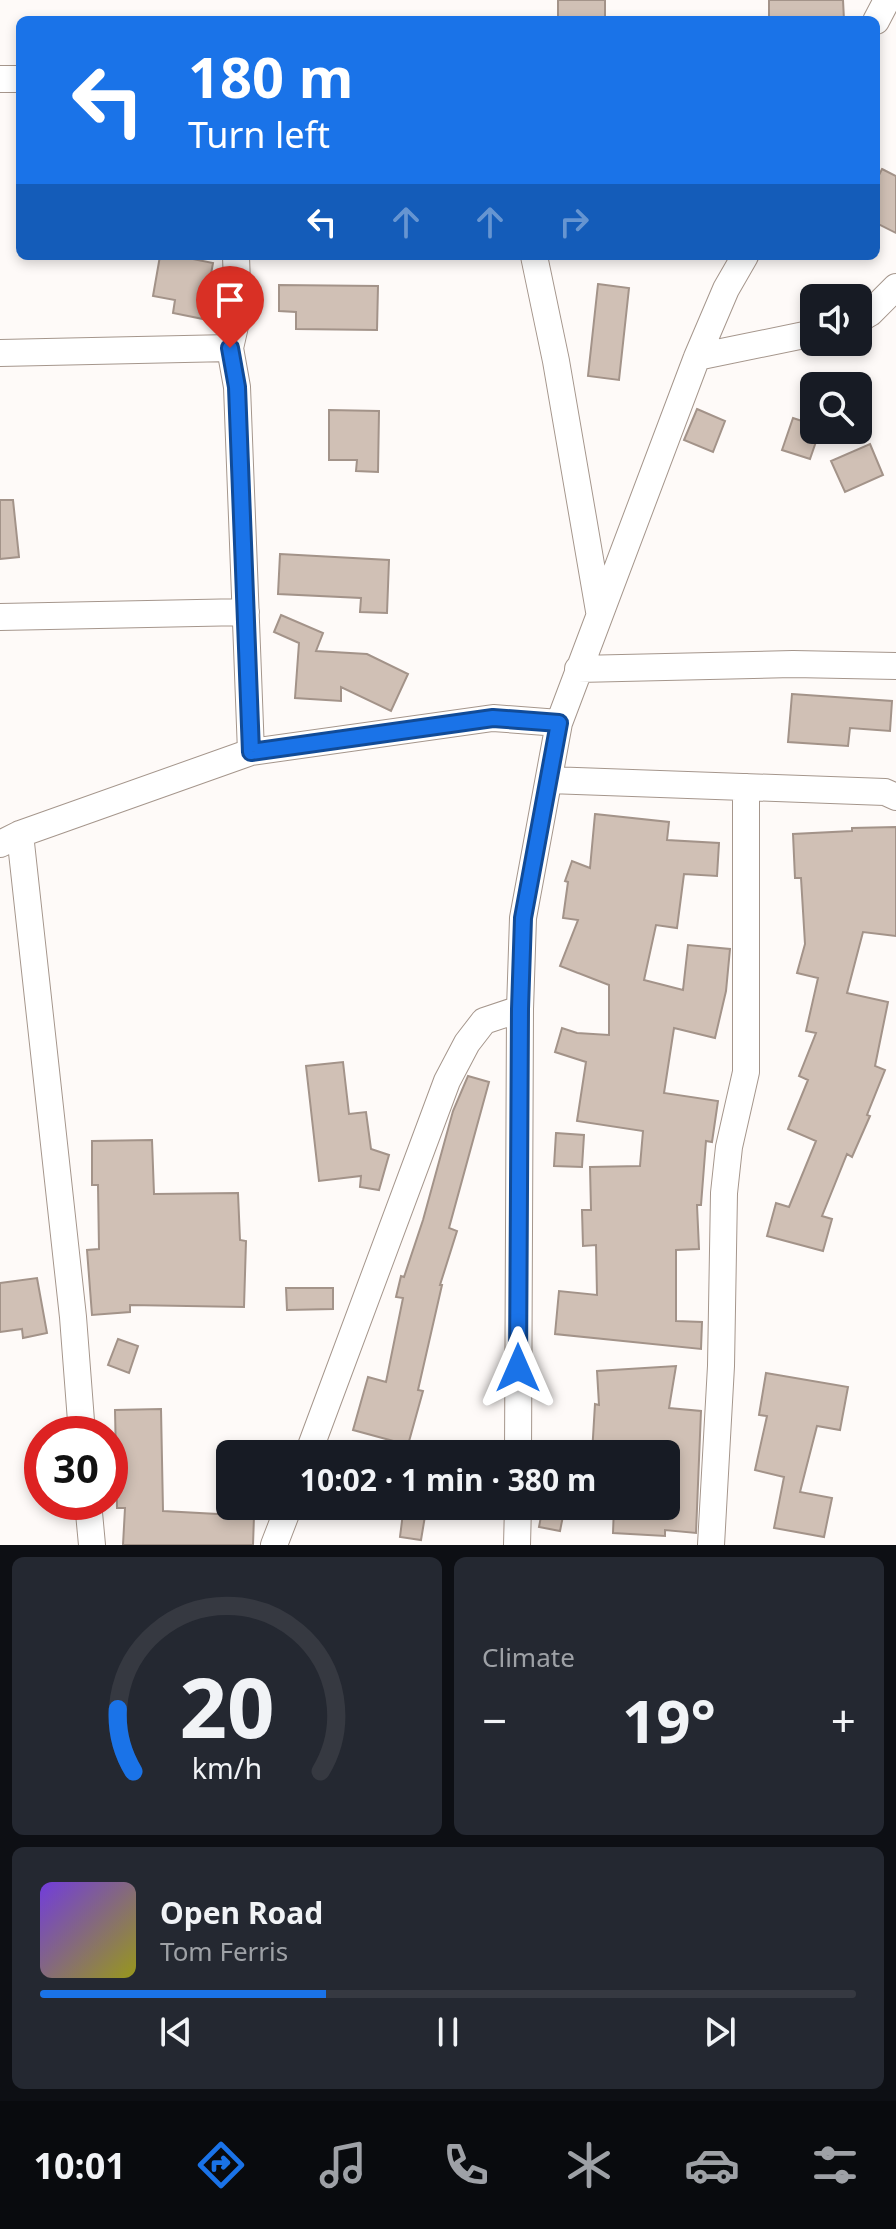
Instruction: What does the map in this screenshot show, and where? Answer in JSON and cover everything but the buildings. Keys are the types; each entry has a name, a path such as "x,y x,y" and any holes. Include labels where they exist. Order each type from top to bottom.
{"street":[{"path":"236,260 238,313 230,348 237,387 251,752"},
{"path":"535,260 556,361 599,611"},
{"path":"518,1440 523,918 559,723 697,357 726,289 743,260"},
{"path":"872,311 896,287"},
{"path":"697,357 800,336"},
{"path":"0,353 230,348"},
{"path":"0,617 246,612"},
{"path":"578,669 793,664 896,666"},
{"path":"81,1416 73,1317 10,839 251,752 493,718 559,723"},
{"path":"549,780 885,792 896,797"},
{"path":"711,1545 721,1366 724,1193 729,1147 746,1072 746,787"},
{"path":"313,1440 447,1081 467,1043 484,1021 520,1009"},
{"path":"90,1520 92,1545"},
{"path":"274,1545 284,1520"},
{"path":"517,1545 518,1520"}],"route":[{"path":"230,348 237,387 251,752 493,718 559,723 523,918 518,1368"}]}
